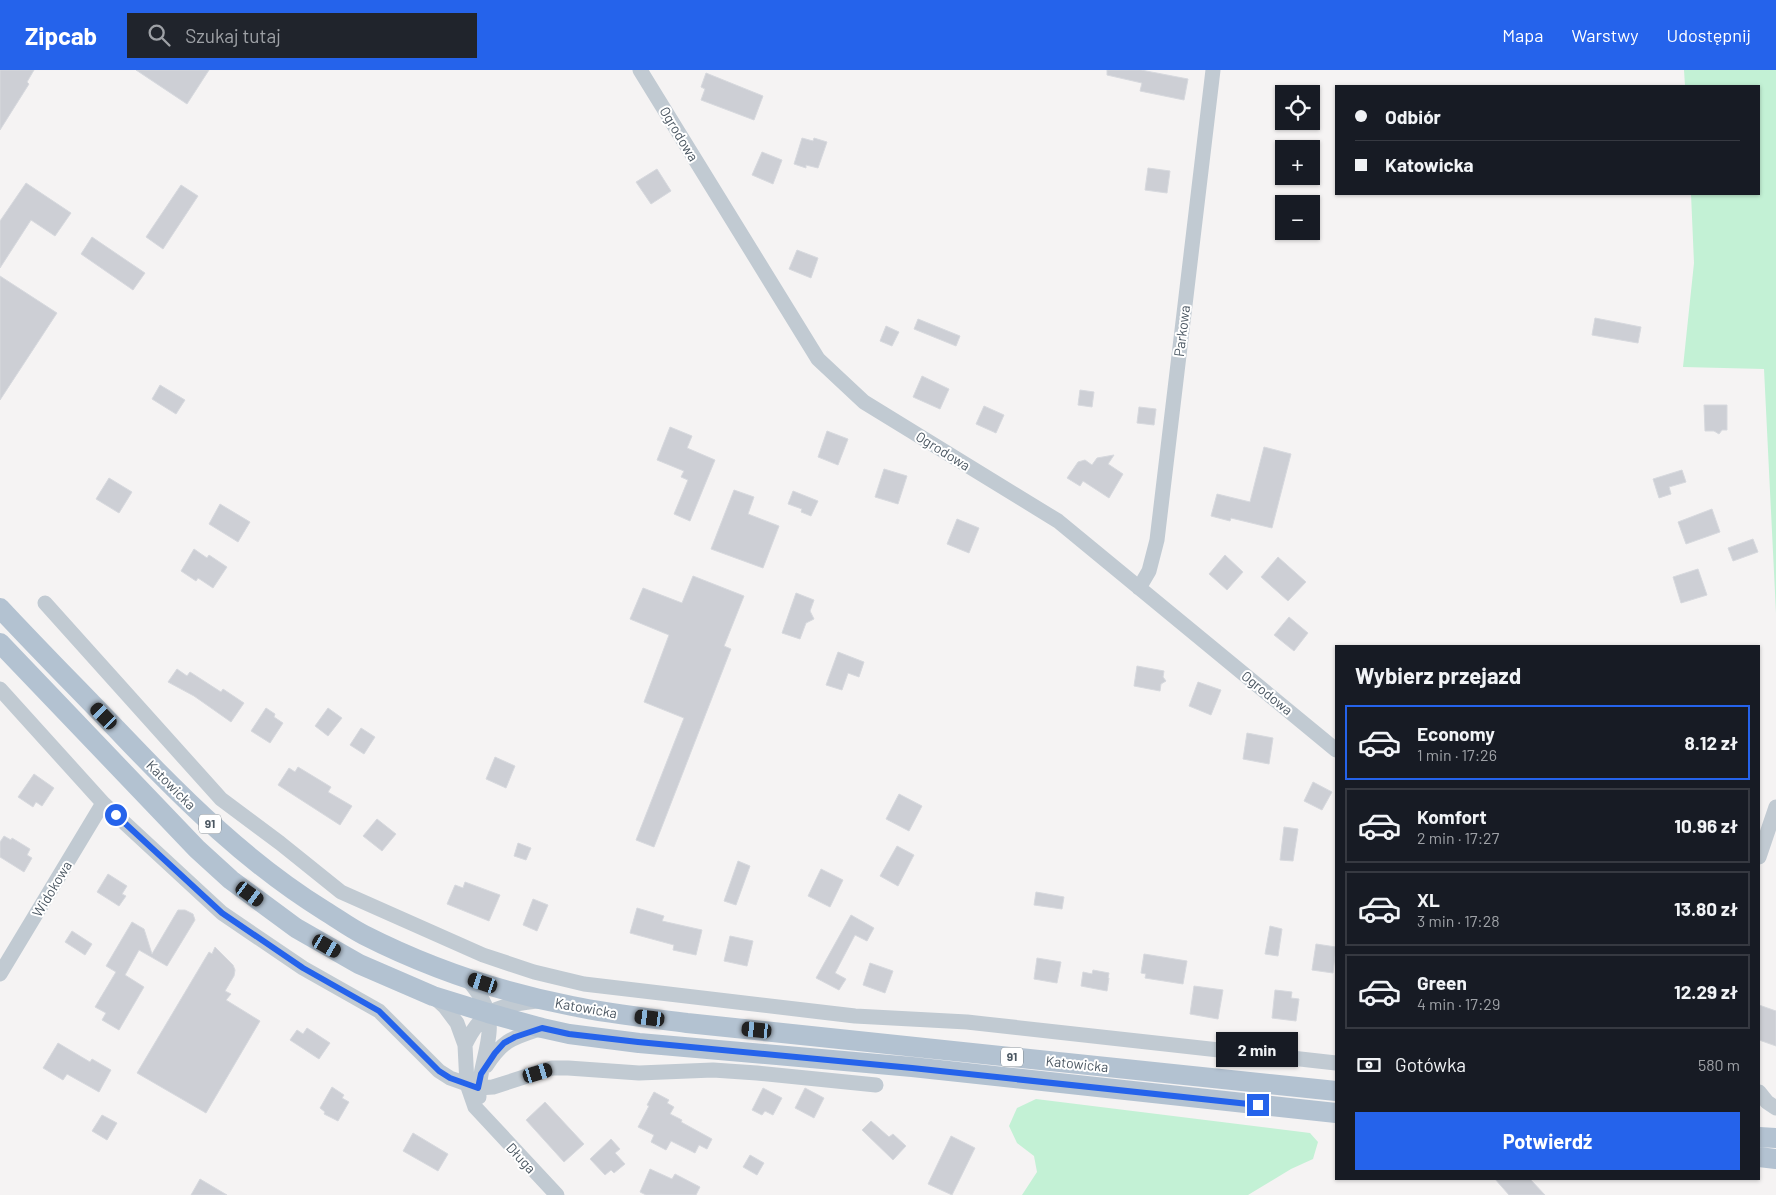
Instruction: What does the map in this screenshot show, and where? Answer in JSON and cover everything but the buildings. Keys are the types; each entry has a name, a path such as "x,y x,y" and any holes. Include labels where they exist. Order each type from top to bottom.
{"main road":[{"name":"Katowicka","path":"0,608 172,788 211,825 269,873 300,896 362,934 416,959 467,978 545,1001 592,1010 687,1022 1335,1091"},
{"name":"Katowicka","path":"0,643 197,849 231,880 296,928 359,964 433,996 488,1014 569,1034 1335,1113"},
{"path":"1760,1137 1776,1138"},
{"path":"1760,1157 1776,1159"}],"street":[{"name":"Ogrodowa","path":"640,70 818,359 864,402 1058,521 1335,749"},
{"name":"Parkowa","path":"1139,588 1149,571 1157,540 1213,70"},
{"path":"45,603 221,799 341,892 483,955 534,972 584,984 855,1016 967,1022 1335,1063"},
{"path":"0,689 103,803 222,913 303,968 379,1011 439,1071 450,1078 493,1086 552,1068 638,1073 713,1070 876,1085"},
{"name":"Widokowa","path":"0,974 103,803"},
{"path":"1760,854 1776,807"},
{"path":"467,978 484,1002 488,1014 490,1034 476,1082"},
{"name":"Długa","path":"433,996 445,1007 457,1023 476,1082 475,1107 557,1195"},
{"path":"465,1045 475,1025 488,1014 504,1006 545,1001"},
{"path":"476,1082 504,1043 515,1037 542,1028"},
{"path":"1760,1093 1767,1102 1776,1108"}],"green space":[{"path":"1684,70 1776,70 1776,613 1764,369 1683,367 1694,263 1691,195 1760,195 1760,85 1685,85"},
{"path":"1036,1099 1310,1133 1318,1142 1313,1159 1291,1169 1248,1195 1022,1195 1037,1172 1034,1156 1017,1143 1009,1126 1017,1108"}],"route":[{"path":"116,815 222,913 303,968 379,1011 439,1071 450,1078 478,1088 481,1074 504,1043 515,1037 542,1028 569,1034 638,1042 759,1052 1258,1105"}]}
